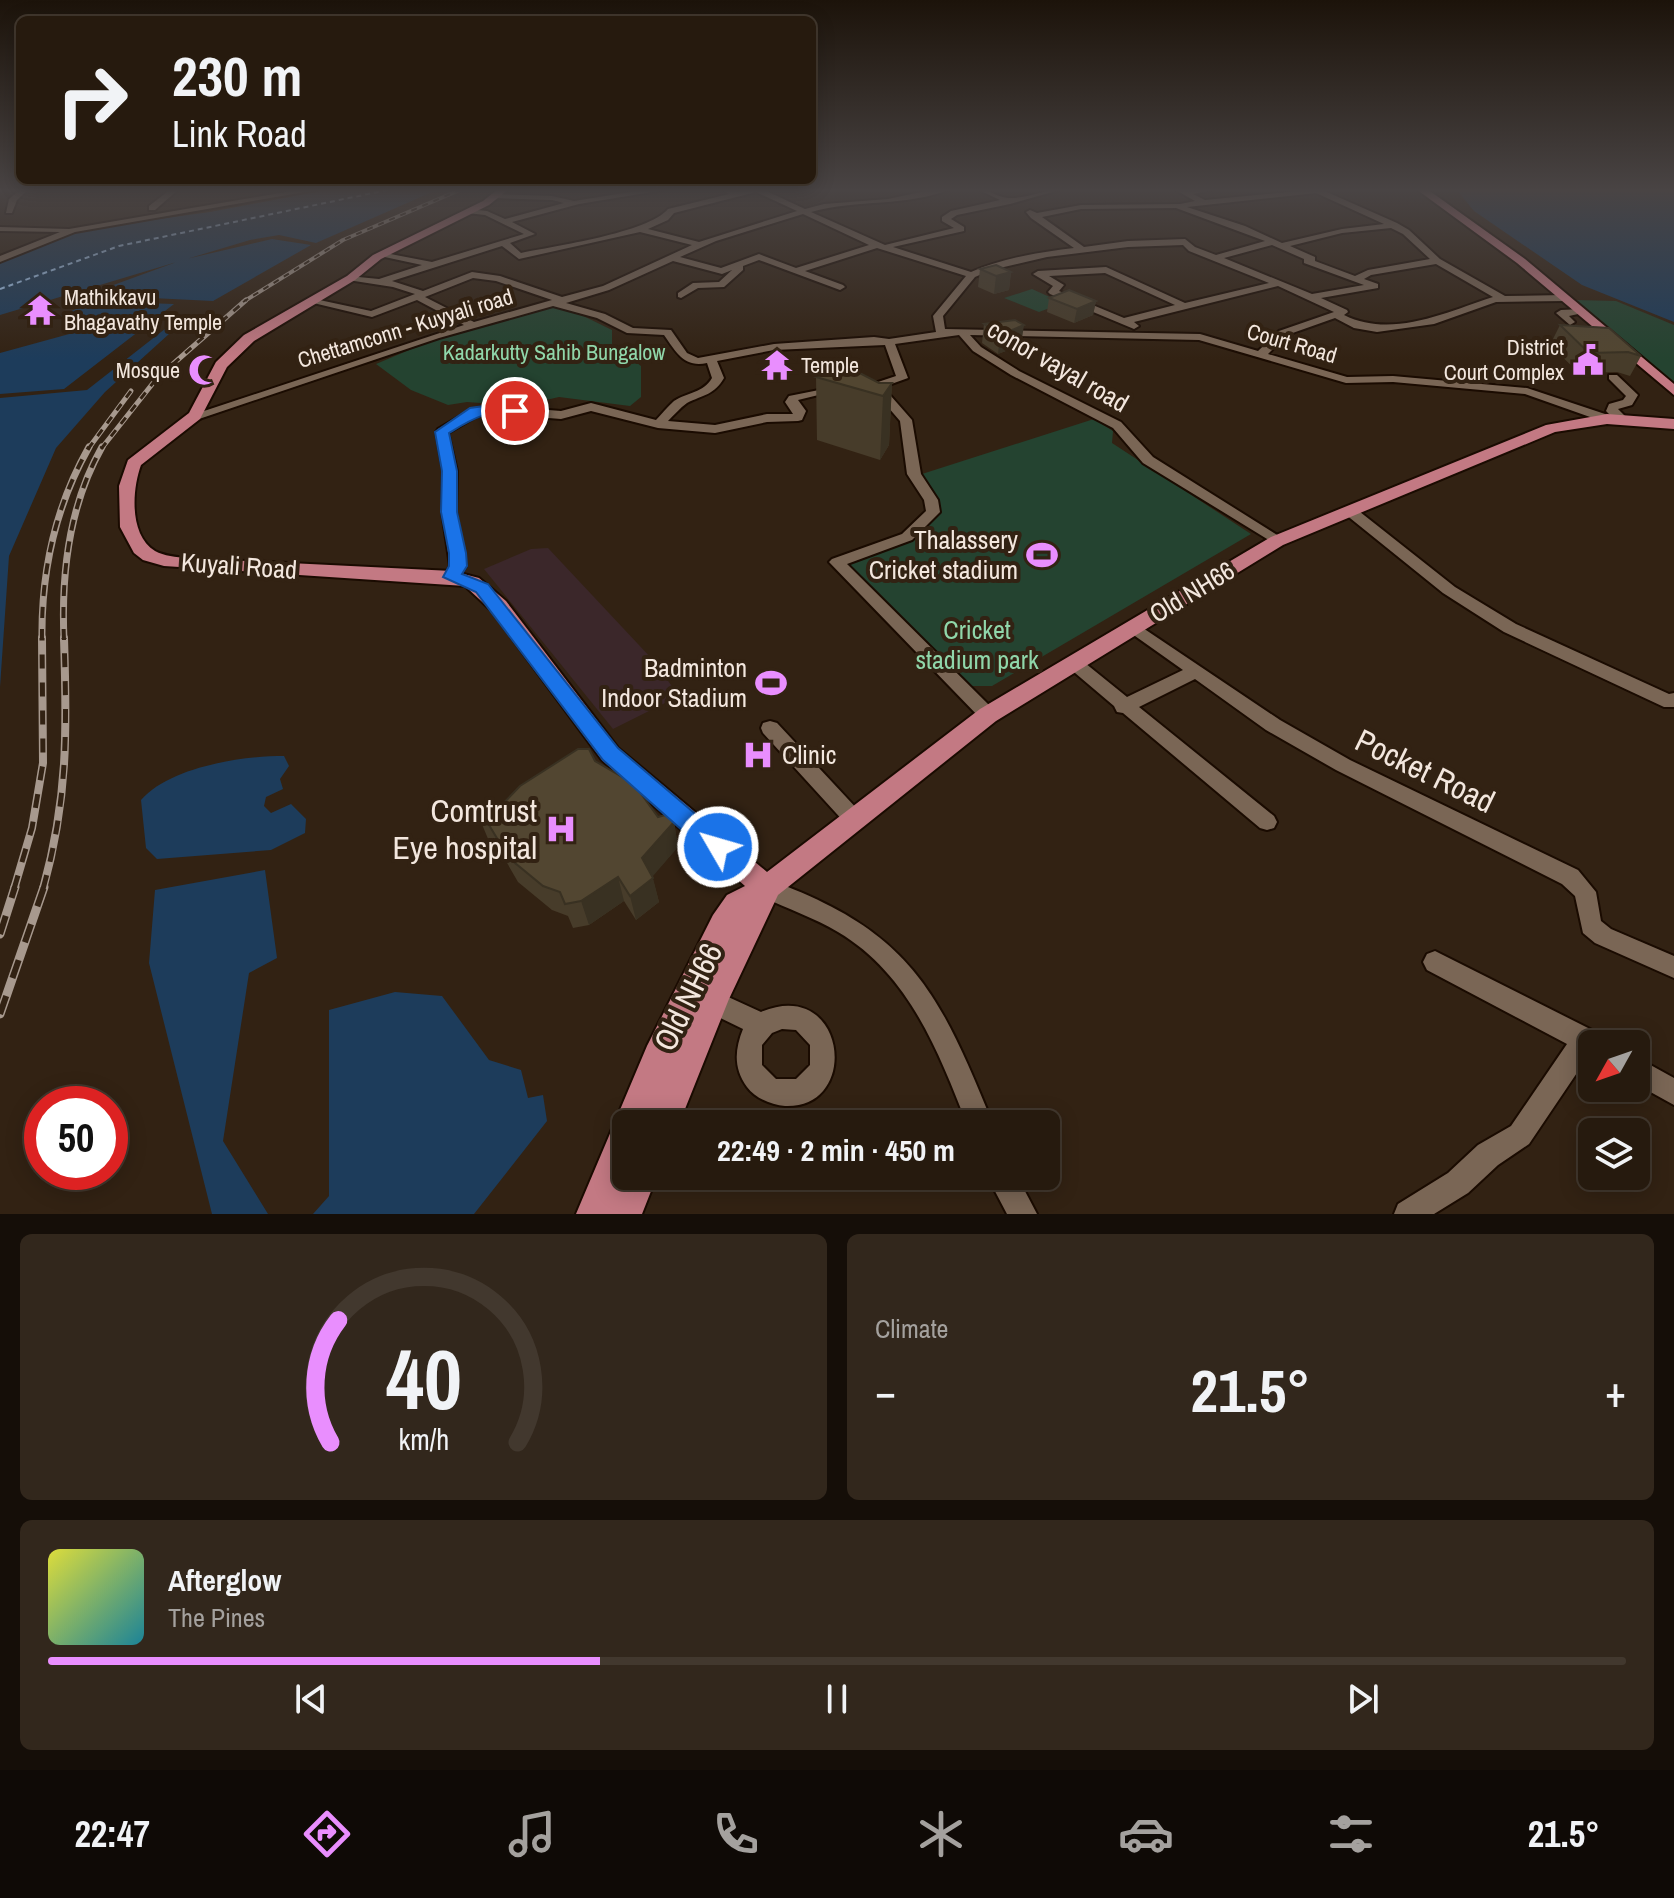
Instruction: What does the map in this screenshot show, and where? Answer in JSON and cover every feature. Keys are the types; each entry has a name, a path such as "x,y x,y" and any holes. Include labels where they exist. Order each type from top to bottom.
{"main road":[{"name":"Kuyali Road","path":"400,246 351,278 263,328 230,355 212,379 195,416 134,463 126,479 129,521 138,546 149,555 187,564 452,577 472,582 499,606 610,754 674,812 767,888"},
{"path":"1495,246 1565,298 1674,391"},
{"name":"Old NH66","path":"637,1110 658,1057 723,924 737,904 767,888 988,715 1277,541 1551,428 1615,420 1674,424"},
{"name":"Old NH66","path":"668,1110 744,933 760,912 767,888"},
{"path":"594,1214 612,1170"},
{"path":"624,1214 634,1190"}],"street":[{"path":"0,259 33,246"},
{"path":"382,281 492,246"},
{"path":"507,246 519,256 565,246"},
{"name":"Chettamconn - Kuyyali road","path":"195,416 474,326 613,286 699,246"},
{"path":"795,271 881,246 972,275"},
{"path":"1076,246 1081,249"},
{"path":"944,333 940,330 938,316 972,275 1012,261 1120,246"},
{"path":"1185,246 1313,297 1375,286 1280,246"},
{"path":"1215,258 1269,246"},
{"name":"Court Road","path":"1422,246 1437,261 1502,298"},
{"path":"383,254 432,265"},
{"path":"672,258 722,271 759,257 840,287"},
{"path":"1012,261 1059,285 1053,292 1126,321 1148,337"},
{"path":"1356,279 1368,273 1437,261"},
{"path":"681,295 699,284 721,285 742,264"},
{"path":"1038,274 1106,270 1184,306"},
{"path":"310,301 372,314 472,275 497,278 601,316 631,331 667,332 689,359 712,362 718,378 712,388 699,397 676,405 658,424"},
{"path":"351,278 382,281 422,295 474,326"},
{"path":"1126,321 1279,283"},
{"name":"Court Road","path":"1313,297 1343,310 1337,315 1365,328 1393,328 1430,322 1502,298 1565,298"},
{"path":"1570,322 1561,313 1582,312"},
{"path":"1069,334 1105,313"},
{"path":"1261,354 1283,333 1337,315"},
{"name":"Court Road","path":"961,332 1200,337 1346,380 1393,379 1527,391 1615,420"},
{"name":"conor vayal road","path":"712,362 774,347 874,340 889,342 961,332 977,349 1015,373 1117,425 1148,460 1277,541"},
{"path":"889,342 902,378 870,383 906,420 914,474 931,500 933,512 907,537 837,562 988,715"},
{"path":"1613,377 1632,395 1632,400 1613,407 1615,420"},
{"path":"452,577 458,566 449,512 450,471 442,432 475,411 498,408 542,415 569,414 582,407 615,411 686,429 731,429 753,420 798,417 800,411 791,402 800,396 844,386"},
{"path":"1350,511 1449,590 1510,628 1670,702 1674,699"},
{"name":"Pocket Road","path":"1134,627 1273,725 1343,765 1570,877 1585,892 1591,926 1603,936 1674,967"},
{"path":"1074,663 1123,707 1267,822"},
{"path":"1123,707 1196,671"},
{"path":"770,728 853,818"},
{"path":"767,888 854,930 893,960 940,1025 974,1110"},
{"path":"1435,962 1578,1037"},
{"path":"713,1002 763,1026"},
{"path":"1408,1214 1458,1183 1488,1155 1520,1135 1578,1056"},
{"path":"1650,1078 1674,1092"},
{"path":"1009,1190 1023,1214"}],"shaded area":[{"path":"548,548 653,660 679,696 613,729 484,569 531,549"}],"green space":[{"path":"1032,289 1063,303 1039,312 1004,298"},
{"path":"1575,300 1616,301 1674,325 1674,383"},
{"name":"Kadarkutty Sahib Bungalow","path":"550,307 569,309 612,330 612,344 641,366 641,397 630,406 559,397 520,406 467,402 448,405 411,390 376,364 435,339"},
{"name":"Thalassery Cricket stadium","path":"1094,419 1113,431 1112,443 1251,534 992,686 970,686 845,564 914,539 937,517 936,501 922,474"}],"water":[{"path":"42,246 231,246 0,315 0,261"},
{"path":"243,246 310,246 213,301 111,296 97,291 182,260"},
{"path":"1525,246 1674,246 1674,322 1582,285"},
{"path":"89,303 174,304 64,389 0,394 0,353 102,325 56,318"},
{"path":"180,324 105,392 56,448 9,556 0,687 0,398 87,390 170,325"},
{"path":"284,756 289,766 280,779 283,789 266,797 264,806 271,813 291,804 306,819 305,833 271,850 157,859 146,848 141,800 154,789 170,779 207,766 248,758"},
{"path":"265,870 277,958 249,973 223,1141 268,1214 212,1214 149,963 155,890"},
{"path":"395,992 442,996 489,1060 521,1070 528,1098 543,1095 547,1121 474,1214 313,1214 329,1196 329,1010"}],"building":[{"path":"996,265 1011,272 996,276 980,269"},
{"path":"1069,290 1096,301 1077,309 1049,298"},
{"path":"1015,320 1024,325 1000,335 984,324"},
{"path":"1560,325 1609,328 1641,356 1628,352 1589,353"},
{"path":"844,365 879,383 892,383 883,396 816,377"},
{"path":"578,749 589,749 595,761 634,784 658,817 665,815 674,822 642,858 653,878 630,896 618,877 581,901 565,904 560,892 543,886 509,858 489,825 481,822 482,814 493,807 497,810 520,786"}],"ferry route":[{"path":"0,289 121,246"}],"railway":[{"path":"245,300 334,246"},
{"path":"101,449 157,378 245,300"},
{"path":"88,449 131,391"},
{"path":"42,638 44,589 52,540 67,493 89,447"},
{"path":"64,638 64,590 70,540 82,492 101,449"},
{"path":"14,889 32,828 43,763 42,638"},
{"path":"43,889 57,825 64,764 64,638"},
{"path":"0,934 15,887"},
{"path":"0,1014 44,887"}],"place":[{"name":"Mathikkavu Bhagavathy Temple","path":"40,310"},
{"name":"District Court Complex","path":"1588,360"},
{"name":"Temple","path":"777,365"},
{"name":"Mosque","path":"204,370"},
{"name":"Thalassery Cricket stadium","path":"1042,555"},
{"name":"Badminton Indoor Stadium","path":"771,683"},
{"name":"Clinic","path":"758,755"},
{"name":"Comtrust Eye hospital","path":"561,829"}],"route":[{"path":"515,411 498,408 475,411 442,432 450,471 449,512 458,566 452,577 463,578 482,588 499,606 610,754 718,847"}],"park label":[{"name":"Cricket stadium park","path":"977,645"}]}
